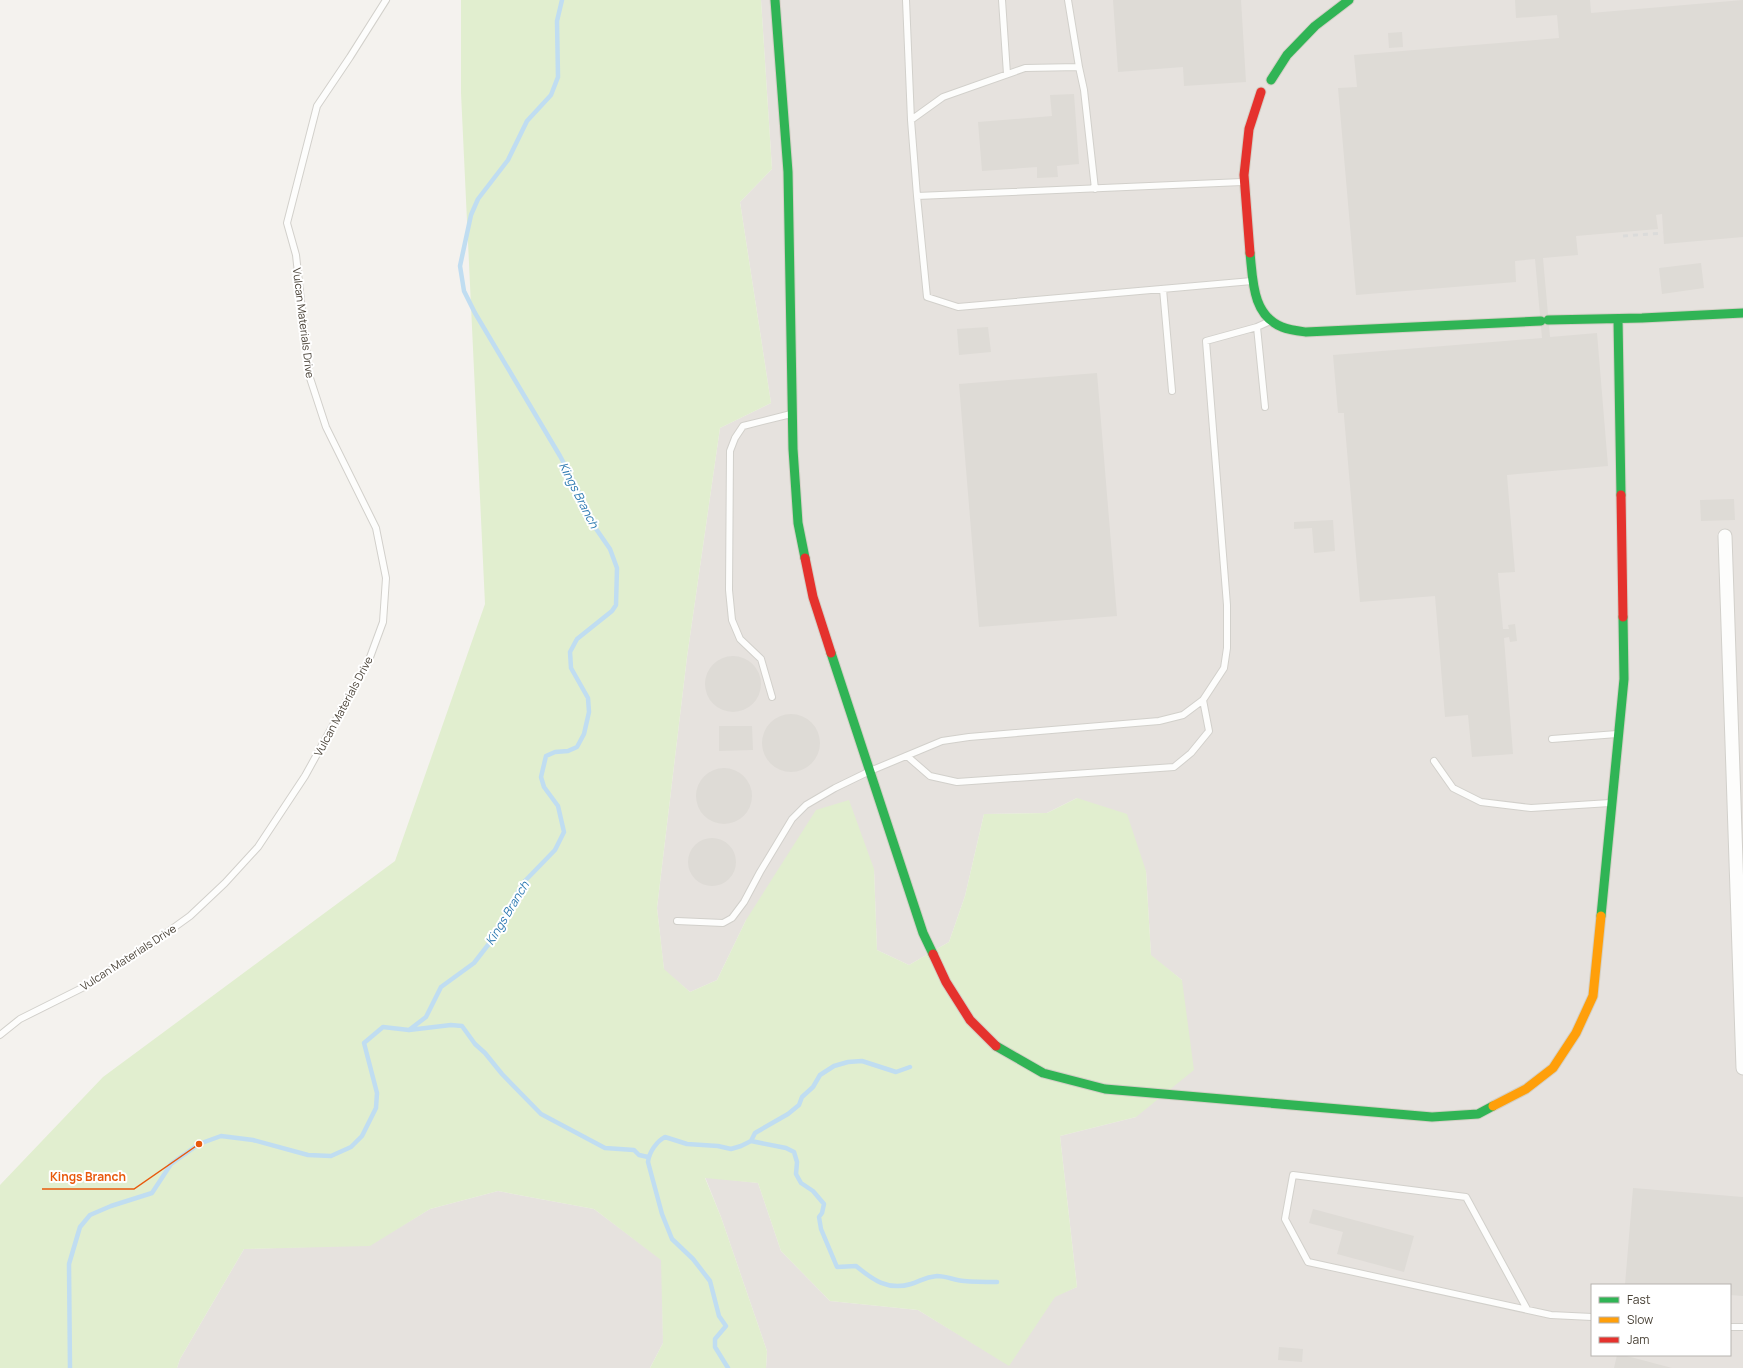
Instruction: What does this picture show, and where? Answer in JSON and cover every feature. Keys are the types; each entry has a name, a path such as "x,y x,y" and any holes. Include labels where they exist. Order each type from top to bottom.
{"street":[{"path":"776,0 788,172 793,414 798,523 812,597 923,933 946,982 970,1020 999,1049 1043,1073 1106,1089 1432,1117 1478,1114 1526,1089 1553,1068 1576,1033 1593,996 1624,679 1618,319"},
{"path":"1271,80 1287,56 1316,26 1349,0"},
{"path":"1261,92 1249,128 1245,182 1247,230 1256,300 1270,321 1283,328 1306,332 1544,320 1618,319 1743,313"},
{"path":"1725,536 1743,1068"}],"lane":[{"name":"Vulcan Materials Drive","path":"0,1035 20,1019 84,987 147,947 190,916 225,884 258,847 306,776 369,660 383,622 386,578 376,528 326,427 309,375 296,255 287,223 317,106 386,0"},
{"path":"906,0 911,120 927,297 958,307 1253,281"},
{"path":"1002,0 1008,74"},
{"path":"1068,0 1084,90 1095,189"},
{"path":"911,120 943,97 1025,68 1079,67"},
{"path":"917,196 1245,182"},
{"path":"1163,289 1172,391"},
{"path":"677,921 723,923 732,918 744,902 792,819 806,805 835,788 870,771 942,741 969,737 1159,720 1183,714 1203,700 1224,668 1227,648 1227,605 1206,341 1257,327 1270,321"},
{"path":"1257,327 1265,408"},
{"path":"772,697 761,659 740,639 732,620 729,590 730,451 735,438 743,426 793,414"},
{"path":"907,756 930,776 956,782 1174,767 1191,753 1209,731 1203,700"},
{"path":"1552,739 1619,733"},
{"path":"1434,761 1453,788 1481,802 1531,808 1612,803"},
{"path":"1527,1309 1466,1196 1293,1175 1284,1219 1308,1262 1527,1309 1551,1314 1591,1317"},
{"path":"1731,1327 1743,1327"}],"shaded area":[{"path":"761,0 1743,0 1743,1368 766,1368 767,1351 721,1217 705,1177 758,1183 781,1251 830,1301 918,1310 1009,1365 1055,1296 1077,1287 1060,1136 1136,1117 1182,980 1151,956 1146,871 1077,798 1047,813 984,814 965,896 949,942 909,965 877,950 874,869 746,920 717,980 690,992 664,970 657,908 687,657 720,428 771,403 740,202 772,169"},
{"path":"498,1191 594,1209 662,1260 663,1343 650,1368 177,1368 180,1359 244,1249 370,1245 430,1209"}],"green space":[{"path":"461,0 761,0 772,169 740,202 771,403 720,428 687,657 657,908 664,969 690,992 717,980 746,920 816,810 849,800 874,869 877,950 909,965 949,942 965,896 984,814 1047,813 1077,798 1127,814 1146,871 1151,955 1182,980 1194,1070 1136,1117 1060,1136 1077,1287 1055,1297 1009,1366 918,1310 830,1301 781,1251 758,1183 705,1178 721,1217 767,1351 766,1368 650,1368 663,1343 661,1260 594,1209 498,1191 430,1209 370,1246 244,1249 180,1359 177,1368 0,1368 0,1185 103,1077 395,861 485,604 461,93"}],"building":[{"path":"1113,0 1241,0 1246,82 1184,86 1183,67 1118,72"},
{"path":"1515,0 1590,0 1591,13 1743,0 1743,237 1664,244 1662,214 1656,215 1658,229 1576,236 1578,255 1543,258 1550,337 1597,333 1608,466 1507,475 1515,572 1498,573 1503,629 1509,629 1508,625 1515,624 1517,641 1510,642 1509,637 1504,638 1513,754 1472,757 1468,715 1445,717 1435,596 1360,602 1344,413 1338,413 1333,355 1542,338 1535,259 1515,261 1516,282 1356,295 1338,88 1357,87 1354,55 1559,38 1557,15 1516,18"},
{"path":"1402,32 1403,47 1389,48 1388,33"},
{"path":"1074,94 1079,164 1057,166 1058,177 1037,178 1037,167 982,171 978,122 1052,116 1050,95"},
{"path":"1701,263 1704,288 1662,294 1659,268"},
{"path":"988,327 991,352 959,355 957,329"},
{"path":"1097,373 1117,616 979,627 959,384"},
{"path":"1734,499 1735,520 1701,521 1700,500"},
{"path":"1333,520 1335,551 1314,553 1312,528 1294,529 1294,522"},
{"path":"727,656 739,656 753,664 761,678 759,695 753,704 739,712 727,712 717,707 710,700 705,690 705,678 710,668 717,661"},
{"path":"791,714 807,719 815,727 820,743 815,759 807,767 791,772 775,767 767,759 762,743 767,727 775,719"},
{"path":"719,726 752,726 753,750 719,751"},
{"path":"718,768 730,768 740,772 748,780 752,790 752,802 748,812 740,820 730,824 718,824 708,820 700,812 696,802 696,790 700,780 708,772"},
{"path":"712,838 721,840 729,845 734,853 736,862 734,871 729,879 721,884 712,886 703,884 695,879 690,871 688,862 690,853 695,845 703,840"},
{"path":"1633,1188 1743,1197 1743,1296 1731,1295 1731,1284 1625,1284"},
{"path":"1313,1209 1414,1236 1404,1272 1337,1254 1343,1232 1309,1223"},
{"path":"1279,1347 1303,1349 1302,1362 1278,1360"},
{"path":"1617,1356 1627,1356 1672,1368 1614,1368"}],"waterway":[{"name":"Kings Branch","path":"409,1030 426,1017 441,987 474,963 495,936 522,884 555,850 564,832 558,806 544,787 541,777 546,756 555,752 568,751 577,747 584,734 589,712 588,698 571,668 570,652 577,639 612,611 616,605 617,568 610,549 592,523 576,486 560,456 475,313 464,291 460,266 471,215 478,199 508,160 527,121 551,95 558,77 557,21 562,0"},
{"name":"Kings Branch","path":"70,1368 69,1264 80,1227 90,1215 111,1206 152,1193 171,1164 199,1144 221,1136 253,1140 308,1155 331,1156 351,1147 362,1136 376,1108 377,1093 364,1043 383,1027 409,1030 451,1025 462,1026 475,1044 541,1114 605,1148 634,1150 639,1155 648,1157"},
{"path":"728,1368 715,1347 715,1339 726,1326 719,1316 710,1281 693,1259 672,1239 662,1214 648,1162 654,1147 665,1137 687,1144 718,1146 731,1149 741,1146 751,1141 755,1133 788,1114 799,1105 802,1097 813,1087 820,1075 834,1066 848,1062 862,1061 896,1072 910,1067"},
{"path":"751,1141 786,1148 794,1152 797,1162 796,1174 801,1183 813,1191 824,1204 822,1213 819,1217 821,1229 837,1267 856,1266 875,1280 895,1286 903,1286 937,1276 964,1281 997,1282"}],"railway":[{"path":"1623,236 1663,233"}],"traffic: fast":[{"path":"775,0 788,172 793,449 798,523 805,558"},
{"path":"1271,80 1287,55 1315,26 1349,0"},
{"path":"1250,253 1254,285 1259,305 1272,321 1291,330 1306,332 1541,321"},
{"path":"1548,320 1642,318 1743,313"},
{"path":"1618,319 1621,495"},
{"path":"1601,916 1624,679 1623,617"},
{"path":"831,653 923,933 933,954"},
{"path":"996,1046 1043,1073 1105,1089 1432,1117 1478,1114 1493,1106"}],"traffic: slow":[{"path":"1493,1106 1526,1089 1553,1068 1576,1033 1593,996 1601,916"}],"traffic: jam":[{"path":"1250,253 1244,175 1249,129 1261,92"},
{"path":"1621,495 1623,617"},
{"path":"805,558 813,597 831,653"},
{"path":"933,954 946,982 970,1020 996,1046"}],"place":[{"name":"Kings Branch","path":"199,1144"}]}
